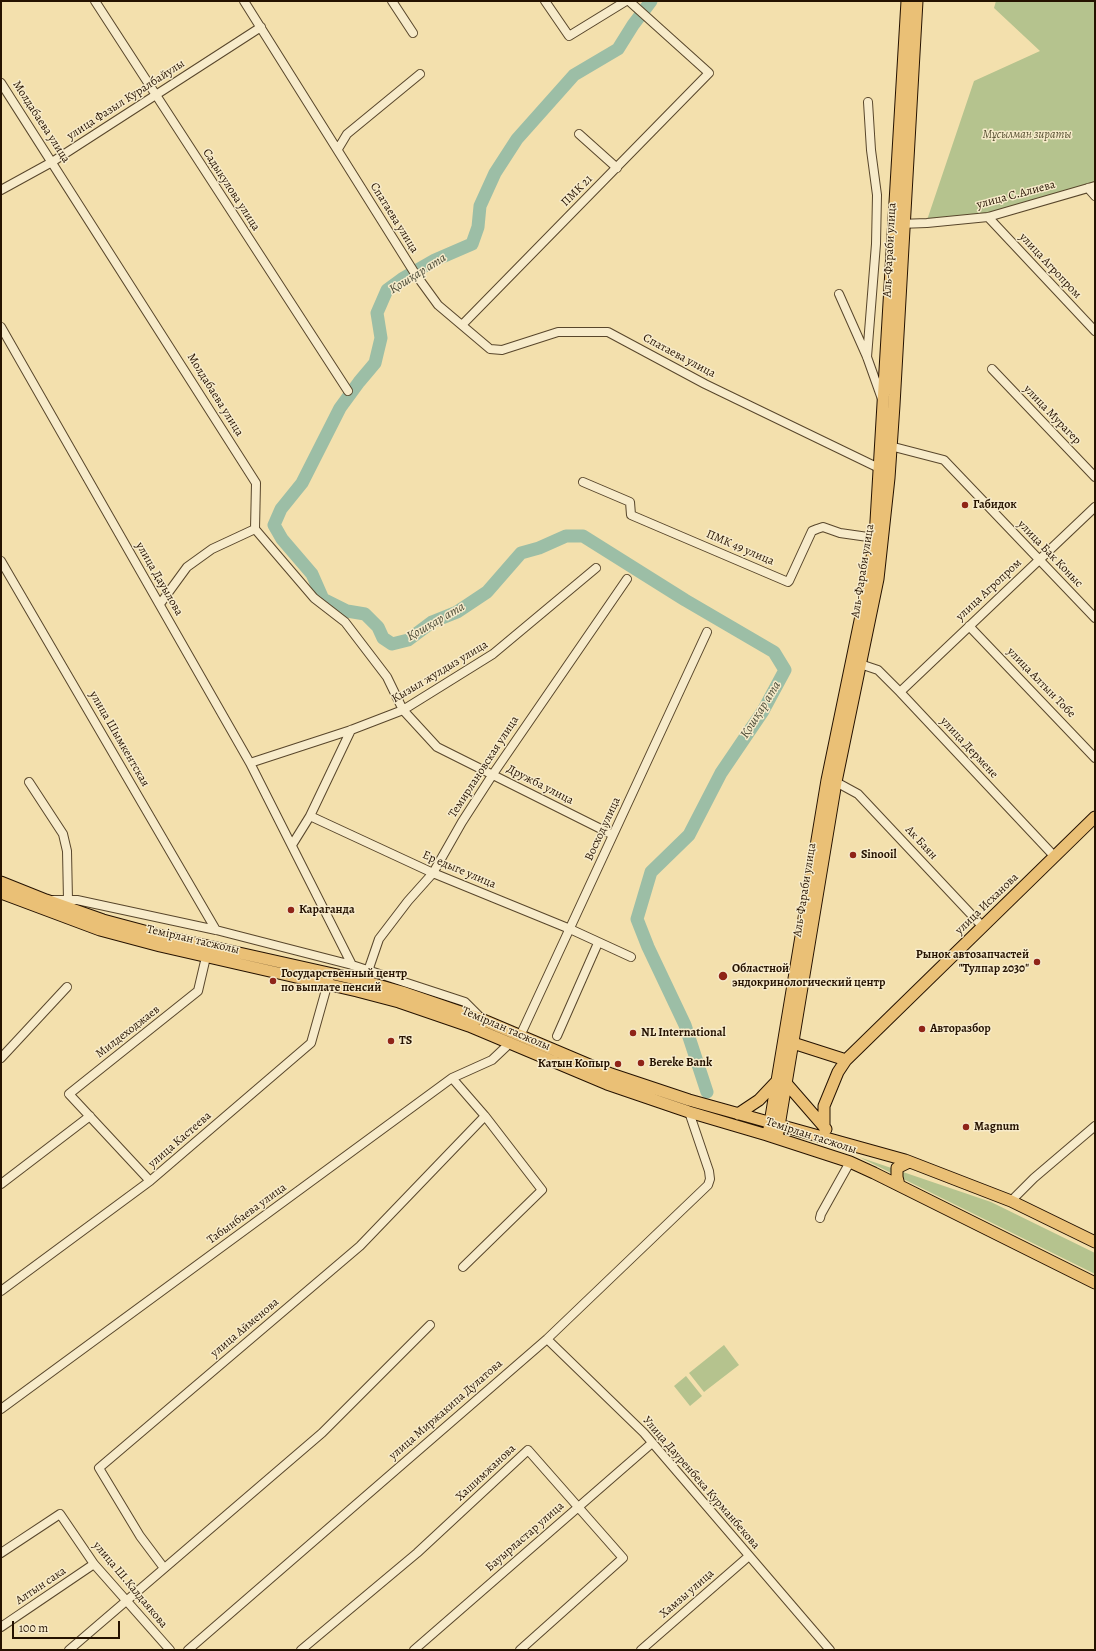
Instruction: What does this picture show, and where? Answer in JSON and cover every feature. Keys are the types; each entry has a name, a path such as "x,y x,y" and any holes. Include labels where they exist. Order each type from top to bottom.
{"main road":[{"name":"Аль-Фараби улица","path":"772,1136 827,780 869,577 884,470 890,446 894,405 907,1"},
{"name":"Аль-Фараби улица","path":"781,1082 793,1043 836,782 878,579 884,470 884,403 900,224 917,1"},
{"name":"улица Исханова","path":"824,1127 824,1106 838,1072 846,1060 1095,817"},
{"name":"Темірлан тасжолы","path":"1,882 103,920 329,979 399,1002 469,1026 607,1084 689,1112 772,1136 850,1162 900,1185 1095,1283"},
{"name":"Темірлан тасжолы","path":"1,893 100,930 206,957 402,992 482,1019 611,1074 689,1100 833,1139 909,1162 1012,1201 1095,1242"},
{"path":"793,1043 846,1060"},
{"path":"738,1114 759,1100 781,1082 824,1127 833,1139"},
{"path":"900,1185 897,1177 897,1168 909,1162"}],"street":[{"name":"Садыкулова улица","path":"95,1 348,391"},
{"name":"Спатаева улица","path":"244,1 414,272 438,305 490,349 502,350 558,332 608,332 705,384 884,470"},
{"path":"392,1 413,33"},
{"path":"545,1 569,36 628,1"},
{"name":"ПМК 21","path":"462,325 709,73 628,1"},
{"name":"улица Фазыл Куралбайулы","path":"1,190 52,162 261,27"},
{"path":"338,149 347,134 420,74"},
{"name":"Молдабаева улица","path":"1,83 256,483 255,529"},
{"path":"866,357 876,244 877,195 871,150 868,102"},
{"path":"579,134 617,168"},
{"path":"1091,187 1095,196"},
{"name":"улица С.Алиева","path":"900,224 988,217 1091,187"},
{"name":"улица Агропром","path":"988,217 1095,331"},
{"path":"839,294 884,403"},
{"name":"улица Дауылова","path":"1,327 250,763 352,965"},
{"name":"улица Мурагер","path":"992,369 1095,477"},
{"name":"улица Бак Коныс","path":"890,446 944,460 1095,618"},
{"name":"ПМК 49 улица","path":"583,482 630,502 631,515 788,582 790,581 812,531 823,527 840,533 875,538"},
{"name":"улица Агропром","path":"900,692 1095,507"},
{"path":"160,604 188,567 212,549 255,529 314,598 345,622 388,678 403,710"},
{"name":"улица Шымкентская","path":"1,560 216,930"},
{"name":"Кызыл жулдыз улица","path":"250,763 351,730 403,710 493,654 596,568"},
{"name":"Темирлановская улица","path":"368,971 380,939 408,901 433,873 462,822 493,774 627,579"},
{"name":"улица Алтын Тобе","path":"969,626 1095,758"},
{"name":"Восход улица","path":"520,1036 707,632"},
{"name":"улица Дермене","path":"860,664 878,670 1055,857"},
{"name":"Дружба улица","path":"403,710 437,747 613,835"},
{"path":"292,845 310,816 351,730"},
{"path":"29,782 63,834 67,851 68,900"},
{"name":"Ак Баян","path":"836,782 858,794 983,927"},
{"name":"Ер едыге улица","path":"310,816 433,873 570,929 630,957"},
{"path":"46,900 77,900 216,930 352,965 465,1002 482,1019"},
{"path":"557,1036 598,943"},
{"name":"Милдеходжаев","path":"150,1181 69,1094 198,991 206,957"},
{"name":"улица Кастеева","path":"1,1291 150,1181 311,1043 329,979"},
{"path":"1,1058 67,987"},
{"name":"Табынбаева улица","path":"1,1409 452,1078 492,1060 510,1043"},
{"path":"452,1078 485,1116 542,1190 463,1267"},
{"name":"улица Миржакипа Дулатова","path":"188,1650 546,1339 708,1185 710,1179 709,1171 689,1112"},
{"path":"1,1184 90,1116"},
{"name":"улица Айменова","path":"164,1568 140,1536 99,1468 360,1246 485,1116"},
{"path":"1012,1201 1034,1178 1095,1126"},
{"path":"820,1218 850,1162"},
{"path":"69,1650 322,1433 430,1325"},
{"name":"Улица Дауренбека Курманбекова","path":"546,1339 652,1443 830,1650"},
{"name":"Бауырластар улица","path":"414,1650 652,1443"},
{"name":"Хашимжанова","path":"301,1650 417,1553 528,1450 623,1558 520,1650"},
{"name":"улица Ш.Калдаякова","path":"1,1553 60,1514 94,1564 125,1601 170,1650"},
{"name":"Хамзы улица","path":"641,1650 749,1556"},
{"name":"Алтын сака","path":"1,1627 94,1564"}],"green space":[{"name":"Мұсылман зираты","path":"996,1 1095,1 1095,186 988,217 925,226 974,81 1040,51 994,8"},
{"path":"859,1157 991,1202 1095,1253 1095,1274"},
{"path":"724,1345 739,1365 704,1392 689,1373"},
{"path":"686,1376 702,1396 690,1406 674,1386"}],"waterway":[{"name":"Қошқар ата","path":"651,1 633,25 618,49 574,75 517,139 495,173 480,206 478,227 472,244 435,260 402,279 387,290 377,313 381,338 375,363 340,408 302,483 281,509 274,525 282,539 312,574 323,599 347,611 365,614 378,627 383,638 392,644 408,640 432,622 457,612 487,592 521,553 539,548 566,536 583,536 685,600 774,652 785,670 763,711 721,773 689,835 651,872 637,919 648,947 685,1025 707,1092"}],"place":[{"name":"Габидок","path":"965,505"},
{"name":"Sinooil","path":"853,855"},
{"name":"Караганда","path":"291,910"},
{"name":"Рынок автозапчастей \"Тулпар 2030\"","path":"1037,962"},
{"name":"Областной эндокринологический центр","path":"723,976"},
{"name":"Государственный центр по выплате пенсий","path":"273,981"},
{"name":"Авторазбор","path":"922,1029"},
{"name":"NL International","path":"633,1033"},
{"name":"TS","path":"391,1041"},
{"name":"Bereke Bank","path":"641,1063"},
{"name":"Катын Копыр","path":"618,1064"},
{"name":"Magnum","path":"966,1127"}]}
